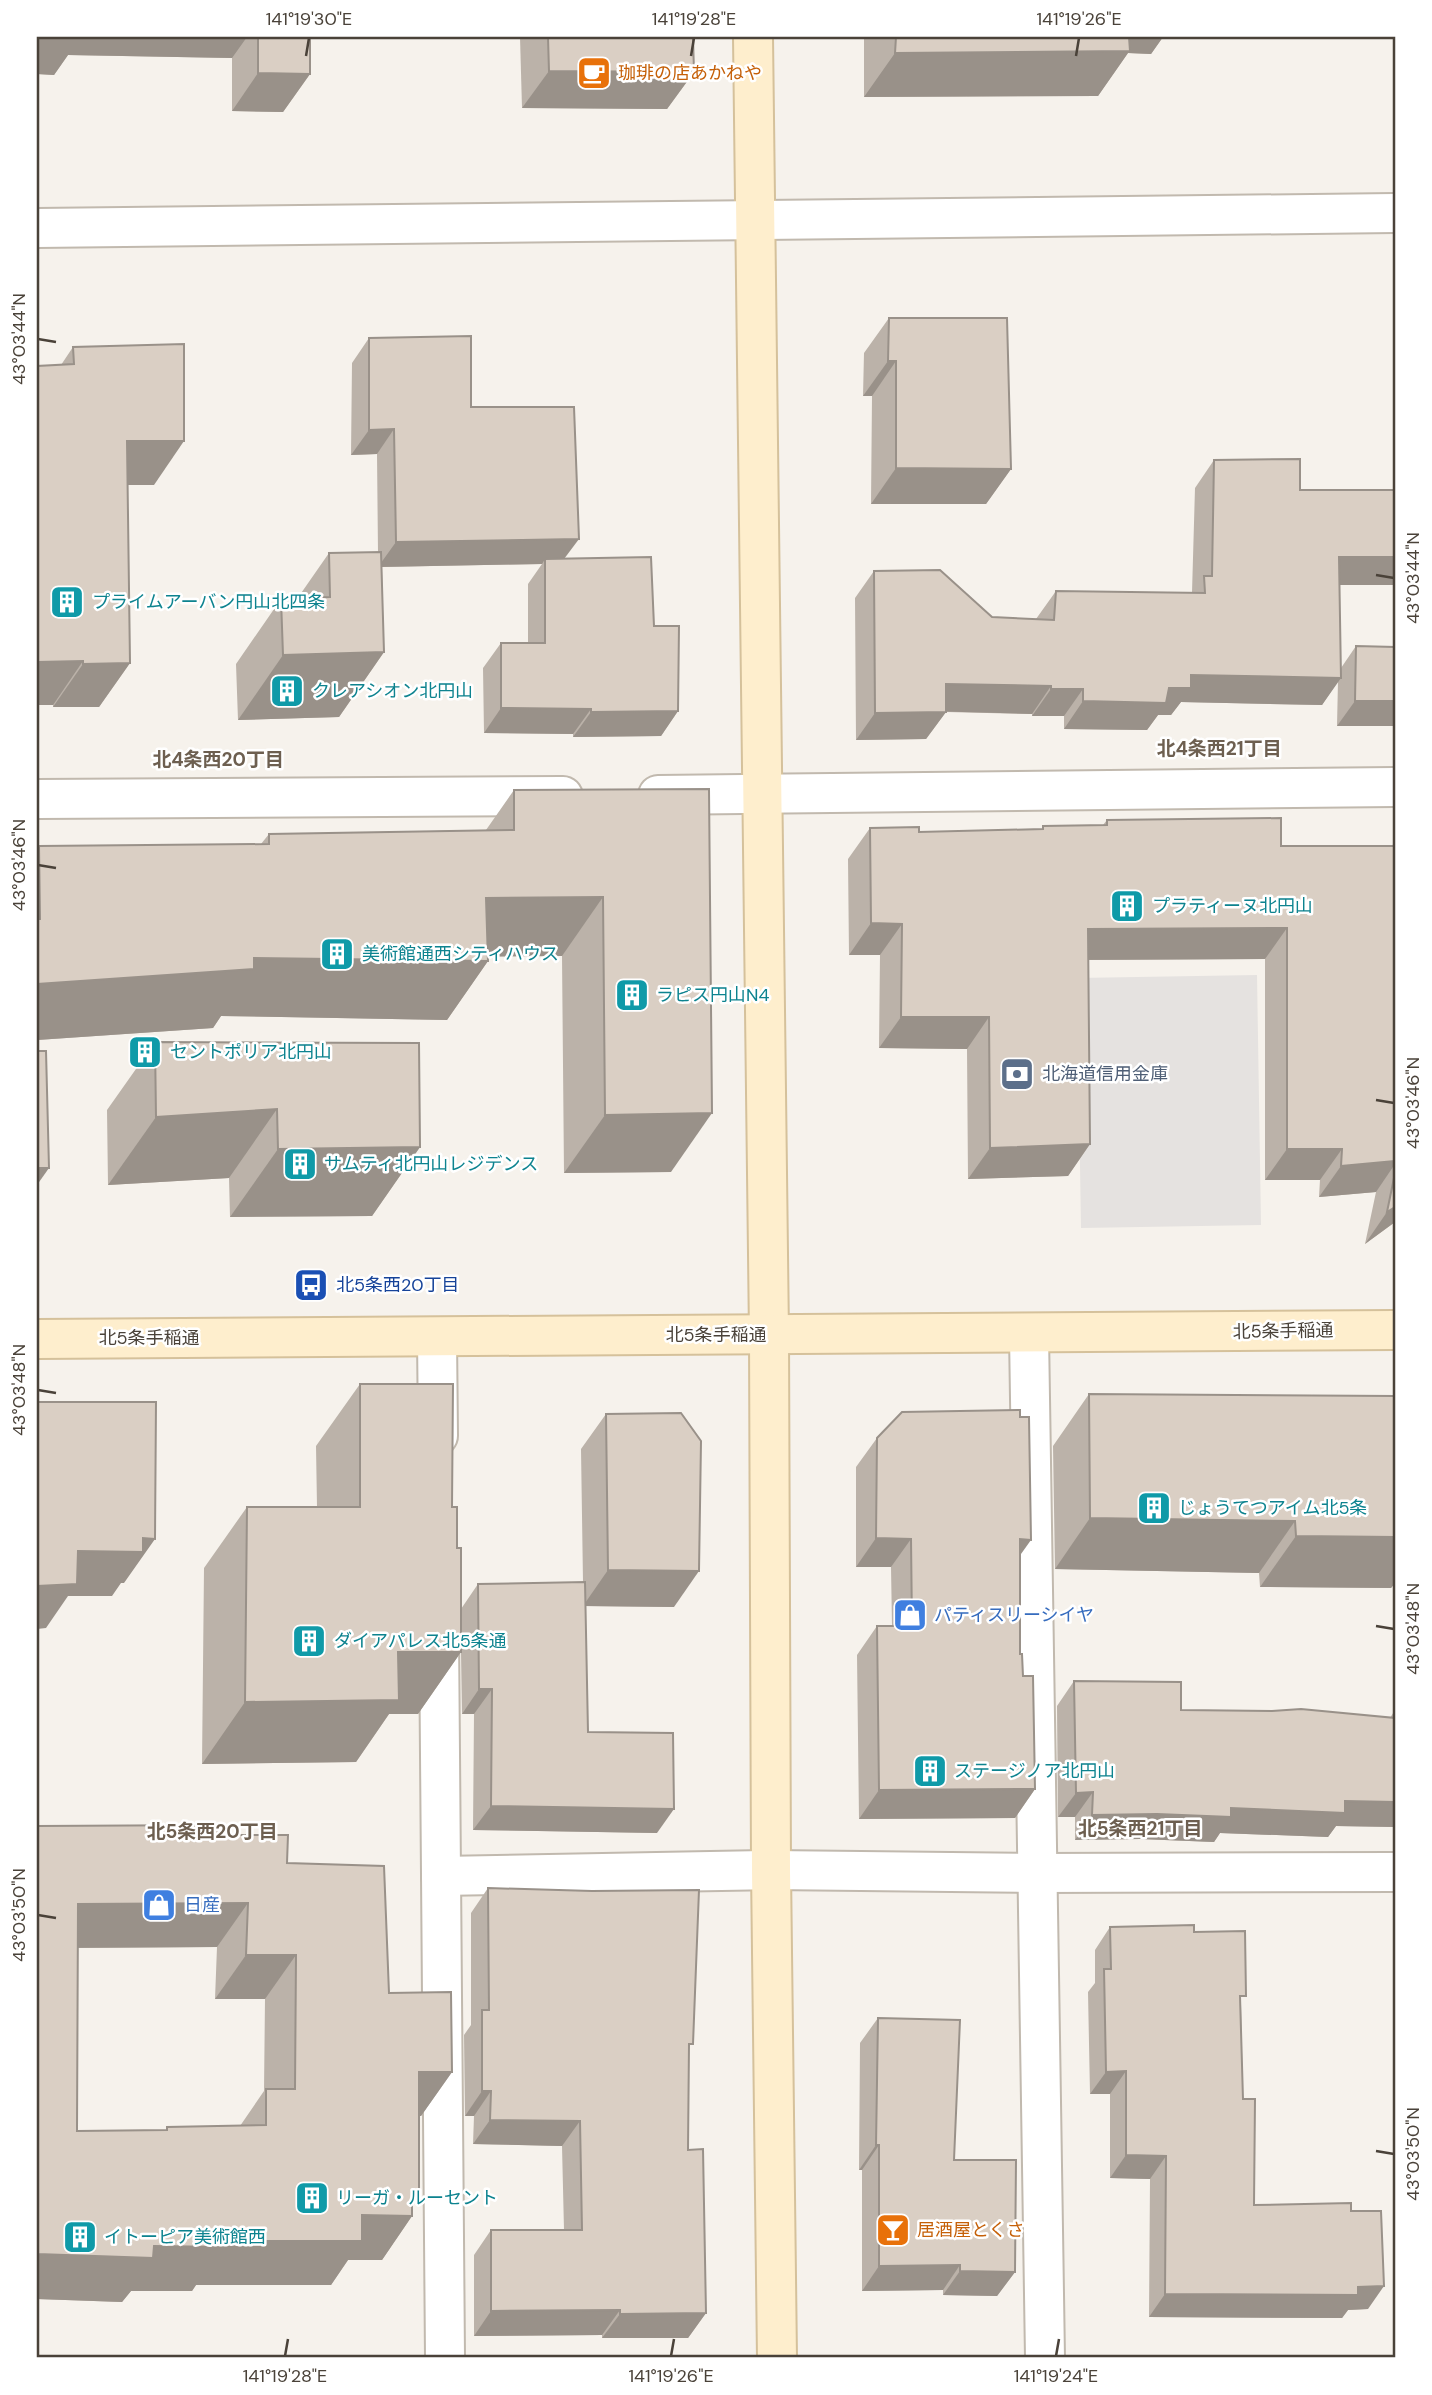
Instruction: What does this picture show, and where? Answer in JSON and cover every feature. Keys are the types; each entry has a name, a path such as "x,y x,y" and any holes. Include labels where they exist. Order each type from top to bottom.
{"street":[{"path":"753,37 769,1335 776,2358"},
{"path":"37,228 1395,213"},
{"path":"37,799 1395,787"},
{"name":"北5条手稲通","path":"37,1339 1395,1330"},
{"path":"1029,1334 1045,2358"},
{"path":"437,1337 438,1469"},
{"path":"439,1604 446,2358"},
{"path":"441,1876 771,1870 1037,1873 1395,1872"}],"shaded area":[{"path":"1257,975 1261,1225 1081,1228 1077,978"}],"building":[{"path":"258,37 310,37 310,74 258,73"},
{"path":"548,37 693,37 694,72 549,71"},
{"path":"896,37 1129,37 1130,51 895,53"},
{"path":"889,318 1007,318 1011,469 896,468 896,361 888,361"},
{"path":"471,336 471,407 574,407 579,539 396,542 394,429 369,430 369,338"},
{"path":"184,344 184,441 127,441 130,663 37,662 37,366 74,364 73,347"},
{"path":"1300,459 1300,490 1395,490 1395,557 1339,557 1341,678 1191,675 1191,688 1169,688 1166,703 1083,701 1083,689 1051,689 1051,686 946,684 946,712 875,713 874,571 940,570 992,617 1054,620 1056,591 1205,593 1204,576 1212,576 1214,460"},
{"path":"381,552 384,652 283,655 281,599 330,597 329,553"},
{"path":"651,557 654,626 679,626 678,711 591,712 591,709 501,708 501,643 545,643 545,559"},
{"path":"1356,646 1395,647 1395,701 1355,701"},
{"path":"709,789 712,1113 605,1115 603,897 486,898 488,961 254,958 254,969 37,984 39,846 269,844 269,834 514,830 514,790"},
{"path":"1281,818 1281,846 1395,846 1395,1161 1341,1166 1342,1149 1287,1149 1287,928 1088,929 1090,1144 990,1148 989,1017 901,1017 902,924 871,923 870,828 919,827 919,832 1043,829 1043,826 1107,825 1107,820"},
{"path":"155,1042 419,1043 420,1147 278,1149 277,1109 156,1117"},
{"path":"37,1051 46,1051 49,1168 37,1168"},
{"path":"1395,1173 1395,1207 1387,1212"},
{"path":"360,1384 453,1384 452,1507 457,1507 457,1548 461,1548 461,1652 398,1652 399,1700 245,1702 247,1507 360,1507"},
{"path":"1089,1394 1395,1396 1395,1537 1296,1536 1295,1521 1090,1518"},
{"path":"37,1402 156,1402 155,1539 143,1538 143,1552 78,1551 77,1584 37,1586"},
{"path":"1020,1410 1020,1417 1029,1417 1031,1540 1020,1539 1020,1654 1023,1676 1033,1676 1035,1789 879,1790 877,1626 912,1626 911,1539 876,1538 877,1438 902,1412"},
{"path":"681,1413 701,1441 699,1571 608,1570 606,1414"},
{"path":"585,1582 588,1732 673,1733 674,1809 491,1806 492,1689 479,1689 478,1584"},
{"path":"1074,1681 1181,1682 1181,1710 1301,1709 1395,1718 1395,1802 1345,1801 1345,1813 1231,1808 1231,1817 1092,1815 1093,1792 1076,1793"},
{"path":"221,1825 221,1835 288,1835 287,1863 384,1866 389,1993 451,1992 452,2072 419,2072 419,2192 412,2192 412,2216 362,2215 362,2241 223,2241 223,2247 154,2246 153,2258 37,2254 37,1826","holes":["248,1903 246,1955 296,1955 295,2089 266,2089 266,2125 77,2131 78,1904"]},
{"path":"488,1888 699,1890 693,2044 689,2044 688,2150 703,2149 706,2313 620,2314 620,2310 491,2311 491,2230 582,2230 580,2121 490,2120 491,2091 482,2091 482,2010 489,2010"},
{"path":"1194,1925 1194,1932 1245,1931 1246,1996 1240,1996 1243,2099 1255,2099 1254,2205 1351,2203 1351,2211 1381,2211 1384,2286 1358,2287 1358,2295 1165,2294 1166,2156 1126,2155 1126,2071 1106,2072 1104,1969 1111,1969 1110,1927"},
{"path":"878,2018 960,2020 954,2160 1016,2160 1015,2272 960,2271 960,2265 879,2266 879,2145 876,2145"}],"place":[{"name":"珈琲の店あかねや","path":"594,73"},
{"name":"プライムアーバン円山北四条","path":"67,602"},
{"name":"クレアシオン北円山","path":"287,691"},
{"name":"プラティーヌ北円山","path":"1127,906"},
{"name":"美術館通西シティハウス","path":"337,954"},
{"name":"ラピス円山N4","path":"632,995"},
{"name":"セントポリア北円山","path":"145,1052"},
{"name":"北海道信用金庫","path":"1017,1074"},
{"name":"サムティ北円山レジデンス","path":"300,1164"},
{"name":"北5条西20丁目","path":"311,1285"},
{"name":"じょうてつアイム北5条","path":"1154,1508"},
{"name":"パティスリーシイヤ","path":"910,1615"},
{"name":"ダイアパレス北5条通","path":"309,1641"},
{"name":"ステージノア北円山","path":"930,1771"},
{"name":"日産","path":"159,1905"},
{"name":"リーガ・ルーセント","path":"312,2198"},
{"name":"居酒屋とくさ","path":"893,2230"},
{"name":"イトーピア美術館西","path":"80,2237"}],"district":[{"name":"北4条西21丁目","path":"1219,748"},
{"name":"北4条西20丁目","path":"218,759"},
{"name":"北5条西21丁目","path":"1140,1828"},
{"name":"北5条西20丁目","path":"212,1831"}]}
